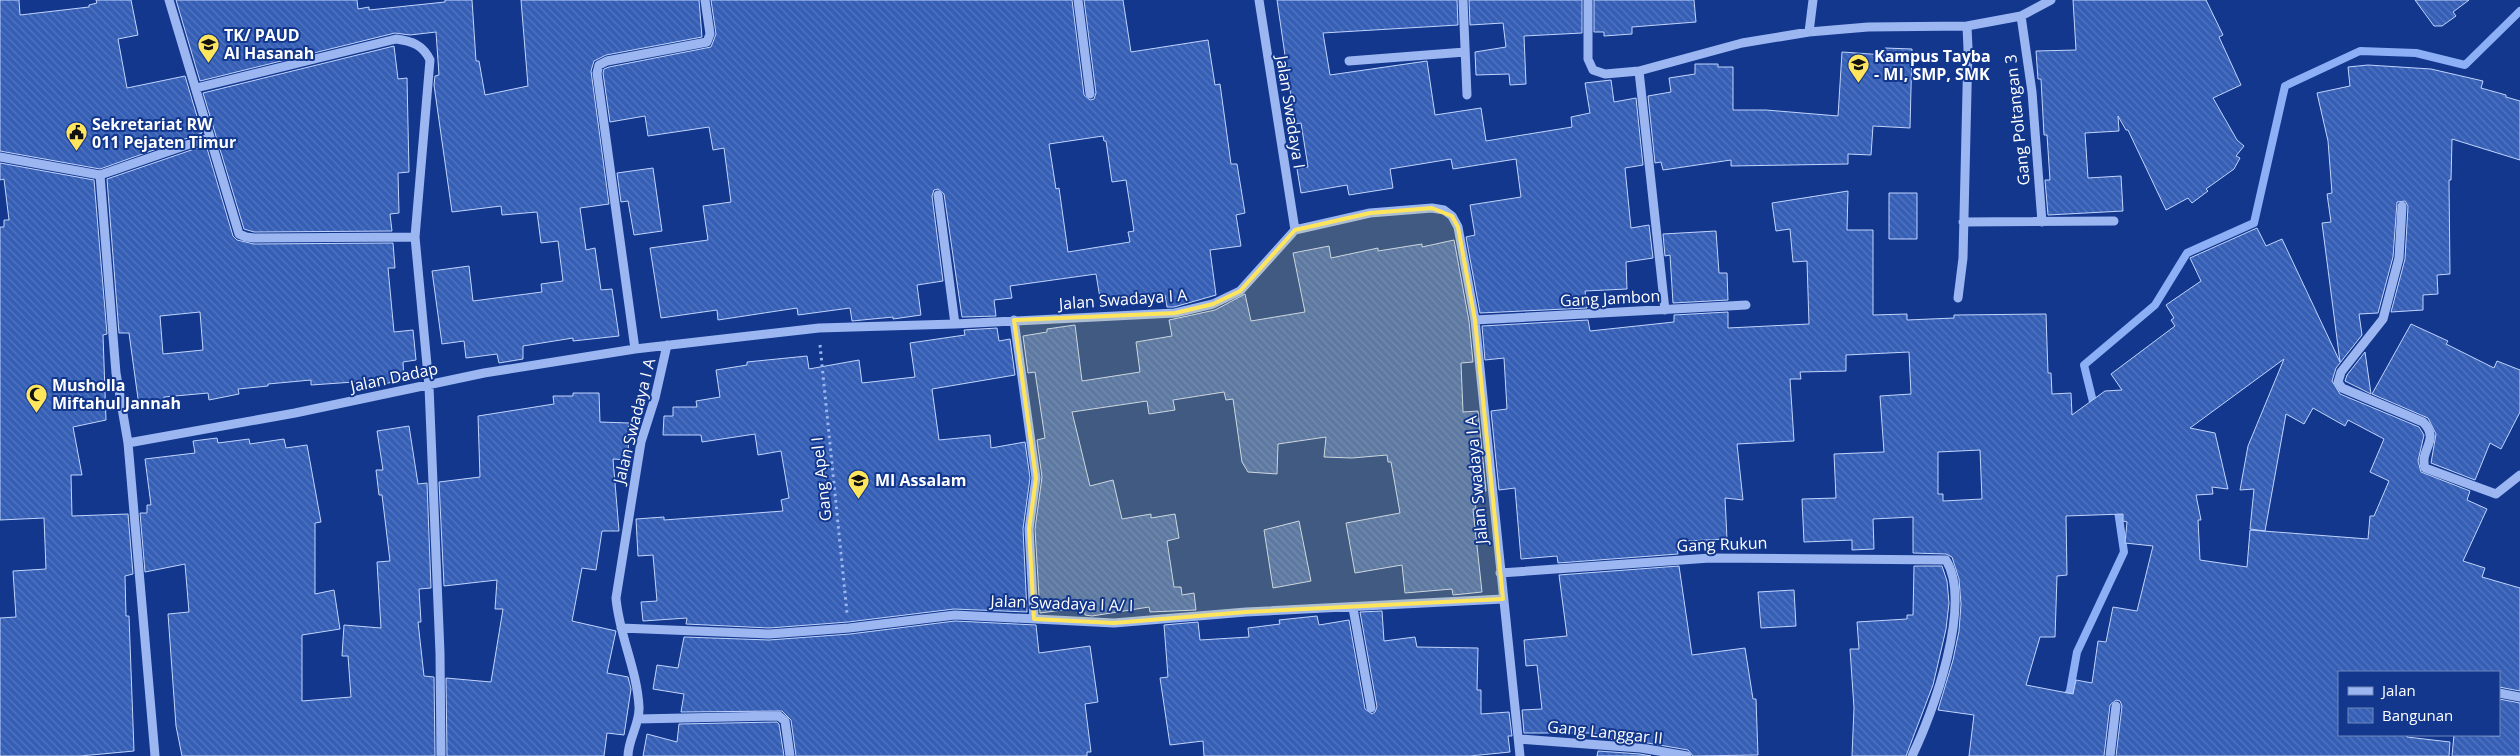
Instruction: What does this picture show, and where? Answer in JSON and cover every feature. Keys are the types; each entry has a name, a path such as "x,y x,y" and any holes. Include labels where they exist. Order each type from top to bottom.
{"street":[{"path":"169,0 240,234 246,237 342,239 415,237"},
{"path":"635,349 598,74 599,66 607,61 707,42 710,34 704,0"},
{"path":"1078,0 1090,94"},
{"name":"Jalan Swadaya I","path":"1259,0 1294,230"},
{"path":"1464,0 1467,95"},
{"path":"1588,0 1588,59 1591,67 1599,74 1639,71 1742,43 1809,32 1868,27 1967,26 2021,16 2051,0"},
{"path":"1809,32 1813,0"},
{"name":"Gang Poltangan 3","path":"2021,16 2032,92 2042,222"},
{"path":"1958,298 1963,258 1967,26"},
{"path":"196,88 396,39 410,41 425,50 430,60 415,237 429,386 440,653 441,756"},
{"path":"1349,61 1465,52"},
{"path":"1639,71 1665,310"},
{"path":"0,157 100,175 210,137"},
{"path":"100,175 116,373 128,444 155,756"},
{"path":"938,195 955,324"},
{"path":"2402,206 2399,258 2383,319 2341,372 2338,382 2342,388 2423,422 2431,429 2423,462 2425,468 2496,494 2520,475"},
{"name":"Jalan Swadaya I A","path":"628,756 639,710 636,678 621,628 616,598 629,506 641,442 655,398 668,345 818,328 955,324 1175,313 1213,304 1240,291 1294,230 1370,213 1432,208 1444,210 1452,216 1458,227 1476,320 1500,573 1520,756"},
{"path":"1963,222 2114,221"},
{"name":"Gang Jambon","path":"1476,320 1746,305"},
{"path":"1014,320 1036,478 1029,529 1034,619"},
{"name":"Jalan Dadap","path":"128,444 429,386 484,373 668,345"},
{"name":"Gang Rukun","path":"1500,573 1710,558 1946,560 1954,590 1953,624 1940,690 1912,756"},
{"name":"Jalan Swadaya I A/ I","path":"621,628 768,634 849,628 955,615 1114,624 1246,612 1352,608 1503,598"},
{"path":"1352,608 1371,708"},
{"path":"2500,693 2520,697"},
{"path":"2110,756 2116,706"},
{"path":"638,719 779,716 785,721 790,756"},
{"name":"Gang Langgar II","path":"1519,739 1641,748 1687,756"}],"path":[{"name":"Gang Apel I","path":"818,328 849,628"}],"highlighted area":[{"path":"1432,208 1452,216 1458,227 1475,320 1503,599 1246,612 1114,623 1034,619 1029,529 1036,478 1014,320 1175,313 1213,304 1240,291 1295,230 1370,213"}],"building":[{"path":"0,0 19,0 20,15 89,7 89,5 97,3 96,0 131,0 138,35 118,39 127,88 185,76 202,133 100,169 0,151"},
{"path":"176,0 357,0 358,9 369,7 369,10 445,2 445,0 472,0 476,61 479,61 485,95 528,86 521,0 699,0 702,37 606,55 594,61 591,71 609,204 580,208 586,250 595,248 601,290 612,289 619,336 573,341 573,338 523,346 523,359 499,363 497,354 466,358 464,341 442,344 432,271 469,266 473,301 542,292 541,284 563,281 558,241 541,243 537,212 502,215 501,206 452,212 434,85 435,76 439,75 436,32 410,35 395,33 200,81"},
{"path":"711,0 1072,0 1084,95 1090,100 1094,99 1096,93 1084,0 1123,0 1131,52 1208,40 1215,85 1220,84 1231,164 1237,164 1245,213 1236,215 1241,246 1210,250 1216,295 1174,307 1167,307 1165,295 1101,304 1096,274 1010,286 1012,298 994,300 996,316 962,317 944,194 938,189 934,190 932,196 943,281 917,285 921,315 893,319 893,317 852,321 850,308 798,315 797,308 718,320 717,310 661,318 650,248 708,240 703,206 731,202 724,148 713,150 709,127 648,136 645,116 610,122 603,73 604,69 609,67 711,47 716,34","holes":["1103,136 1104,141 1106,141 1112,182 1126,180 1134,231 1128,232 1130,242 1068,252 1059,188 1056,189 1049,144"]},
{"path":"1277,0 1457,0 1458,25 1323,33 1330,75 1427,61 1435,115 1481,108 1486,141 1572,127 1571,117 1590,113 1585,83 1611,80 1614,102 1636,98 1643,165 1625,168 1631,228 1649,225 1653,258 1626,262 1627,289 1585,291 1587,308 1480,313 1466,237 1475,235 1470,205 1521,197 1516,159 1453,169 1451,159 1390,169 1393,188 1349,195 1347,185 1301,193 1297,169 1308,167 1301,123 1295,124"},
{"path":"1469,0 1582,0 1582,33 1524,36 1526,84 1510,85 1509,74 1476,75 1475,52 1506,47 1503,23 1470,25"},
{"path":"1594,0 1694,0 1696,22 1632,27 1632,34 1604,36 1604,32 1594,32"},
{"path":"2073,0 2206,0 2223,35 2219,37 2241,85 2213,98 2237,140 2244,146 2236,156 2240,158 2234,169 2206,189 2208,191 2192,203 2188,198 2166,210 2128,130 2126,130 2118,116 2119,131 2085,133 2088,178 2121,176 2123,211 2048,215 2045,180 2050,180 2047,135 2044,135 2041,79 2038,79 2036,51 2076,50"},
{"path":"2415,0 2469,0 2453,12 2456,16 2442,26 2434,26"},
{"path":"394,46 398,79 407,78 409,172 398,173 399,213 390,214 392,231 254,232 244,229 203,93"},
{"path":"1885,48 1912,49 1910,128 1873,126 1871,155 1848,154 1848,164 1731,166 1731,160 1663,170 1661,162 1655,163 1648,96 1671,92 1669,78 1695,74 1695,64 1718,64 1718,67 1733,67 1733,110 1766,110 1838,116 1842,52 1885,55"},
{"path":"2368,65 2431,69 2483,81 2481,88 2520,101 2520,160 2452,139 2451,180 2449,180 2450,274 2437,275 2438,294 2423,295 2423,310 2391,312 2405,259 2408,206 2405,201 2397,202 2393,257 2378,313 2359,314 2362,335 2336,368 2332,381 2340,394 2419,427 2424,435 2418,461 2421,472 2470,491 2467,500 2487,509 2463,561 2485,568 2482,577 2520,588 2520,691 2500,687 2500,671 2338,671 2338,736 2407,736 2450,742 2449,756 2116,756 2122,706 2120,701 2116,700 2110,705 2104,756 1969,756 1974,715 1938,710 1953,660 1959,631 1961,604 1959,579 1952,557 1946,554 1913,553 1913,517 1873,519 1874,549 1852,550 1852,540 1804,542 1802,499 1836,498 1834,454 1884,452 1880,396 1911,394 1909,352 1846,355 1846,371 1800,372 1801,379 1790,379 1794,441 1737,444 1743,500 1725,498 1727,539 1686,541 1686,547 1677,548 1678,554 1558,563 1557,556 1521,559 1515,488 1499,490 1491,411 1507,409 1504,358 1485,360 1482,326 1588,320 1590,331 1674,322 1674,315 1728,312 1728,328 1809,324 1807,261 1793,262 1790,229 1776,231 1772,203 1848,191 1847,230 1873,230 1873,315 1907,314 1907,320 1954,318 1954,315 2046,314 2048,373 2051,373 2052,394 2071,393 2072,415 2105,391 2122,390 2111,374 2175,326 2171,320 2174,318 2166,305 2201,281 2190,258 2257,228 2266,246 2282,239 2340,362 2322,223 2331,222 2327,194 2332,193 2328,141 2317,93 2350,86 2348,67","holes":["2284,359 2248,446 2240,490 2254,489 2250,529 2265,531 2286,414 2304,424 2313,408 2345,426 2348,420 2384,439 2370,472 2389,481 2374,516 2370,516 2368,539 2250,530 2247,567 2200,560 2198,520 2201,520 2196,495 2213,494 2212,487 2228,489 2215,433 2190,428","1980,450 1982,499 1943,501 1943,494 1938,494 1938,452","2123,514 2123,521 2127,522 2125,543 2153,546 2137,611 2113,607 2106,642 2098,641 2092,683 2076,680 2073,694 2026,685 2040,637 2055,637 2057,576 2067,575 2066,516"]},
{"path":"206,145 233,236 237,240 254,244 393,243 395,268 388,268 394,332 413,330 416,360 403,362 404,380 383,384 383,380 311,385 311,380 268,384 268,386 238,389 239,394 209,400 208,393 164,397 164,404 139,406 129,333 119,333 107,179","holes":["200,312 203,350 163,354 160,316"]},
{"path":"0,163 94,180 107,334 103,335 106,420 73,427 82,475 71,475 72,516 128,514 133,574 125,576 126,616 129,616 134,751 80,756 0,756 0,618 16,617 13,571 46,569 44,518 0,520 0,227 4,227 4,220 9,220 4,179 0,180"},
{"path":"653,168 662,231 634,235 628,201 621,202 617,173"},
{"path":"1889,193 1917,193 1917,239 1889,239"},
{"path":"1716,231 1719,273 1727,273 1728,300 1673,303 1670,255 1665,256 1663,234"},
{"path":"1454,240 1469,321 1473,362 1461,363 1463,412 1478,411 1486,491 1474,492 1476,509 1473,509 1482,592 1453,595 1452,589 1405,593 1402,565 1355,573 1346,523 1400,513 1391,462 1388,462 1387,455 1352,458 1324,457 1326,437 1278,444 1277,474 1248,472 1242,462 1233,399 1226,400 1224,392 1173,400 1175,410 1149,414 1147,401 1072,412 1090,486 1113,480 1122,519 1151,514 1151,518 1175,514 1179,538 1167,541 1174,587 1181,587 1182,595 1194,593 1196,610 1150,612 1149,607 1092,616 1085,615 1084,607 1040,613 1035,529 1042,477 1037,440 1045,438 1035,372 1028,373 1023,336 1047,332 1047,329 1075,325 1082,381 1140,372 1136,342 1172,336 1169,320 1215,310 1245,294 1251,321 1305,312 1293,253 1329,246 1331,258 1378,248 1378,251 1422,244 1422,247"},
{"path":"2411,324 2448,341 2446,344 2494,368 2497,361 2520,370 2520,412 2501,449 2490,443 2475,480 2431,463 2436,434 2428,418 2372,394"},
{"path":"997,328 999,341 1010,339 1015,375 932,389 939,440 990,435 991,448 1025,442 1030,478 1023,529 1027,612 954,609 848,622 769,628 686,624 687,618 643,621 641,602 657,601 653,555 638,556 636,519 664,517 664,520 783,511 781,500 789,498 781,451 758,455 755,434 702,442 701,435 663,435 664,416 673,416 673,407 697,407 696,401 720,397 716,370 747,365 747,362 807,356 809,369 859,360 862,383 915,377 910,343 965,335 964,330"},
{"path":"2365,352 2371,394 2345,381 2347,375"},
{"path":"573,393 599,393 600,422 629,423 628,460 613,459 619,531 602,531 596,570 582,568 572,621 616,631 607,673 628,677 631,689 624,735 607,733 604,756 447,756 446,678 491,682 503,609 495,609 497,580 444,586 439,482 480,477 478,416 554,404 553,396 573,396"},
{"path":"409,426 418,484 427,483 431,588 419,589 421,622 418,622 424,676 434,677 435,756 182,756 176,726 168,614 189,612 185,564 145,572 140,513 147,513 147,505 151,505 145,459 195,453 193,441 217,438 218,443 249,439 250,444 284,439 286,448 307,445 321,522 315,523 315,594 334,590 340,629 302,635 302,701 351,697 348,656 342,656 344,625 381,628 377,562 390,561 382,495 379,495 376,470 383,470 377,431"},
{"path":"1299,521 1311,581 1273,588 1264,530"},
{"path":"1679,566 1692,655 1745,648 1753,699 1756,699 1758,755 1693,756 1688,750 1642,742 1595,738 1595,733 1524,733 1522,710 1542,709 1537,665 1526,666 1524,640 1567,636 1559,575"},
{"path":"1914,566 1942,566 1947,581 1949,603 1946,629 1933,685 1906,756 1852,756 1854,708 1850,649 1859,649 1857,622 1907,619 1907,615 1913,615"},
{"path":"1794,590 1796,626 1761,628 1758,592"},
{"path":"1382,611 1384,641 1415,637 1417,647 1478,648 1477,690 1481,690 1481,714 1509,712 1512,736 1508,736 1510,752 1470,756 1204,756 1203,741 1170,745 1160,678 1168,677 1164,625 1198,622 1200,640 1249,637 1248,628 1280,624 1279,620 1317,616 1319,625 1349,620 1365,709 1372,714 1377,707 1360,612"},
{"path":"955,621 1036,625 1039,653 1090,646 1098,702 1085,704 1091,752 1087,752 1087,756 796,756 791,720 782,711 681,712 684,694 653,689 657,665 678,668 684,637 769,640 850,634"},
{"path":"2500,699 2520,703 2520,756 2452,756 2454,736 2500,736"},
{"path":"777,722 779,724 784,756 643,756 647,734 677,742 679,724"},
{"path":"1598,751 1640,754 1651,756 1597,756"}],"waterway":[{"path":"2095,410 2084,365 2155,305 2187,253 2254,223 2285,86 2360,51 2416,53 2465,65 2520,11"},
{"path":"2064,701 2070,691 2077,652 2124,552 2117,504"}],"place":[{"name":"TK/ PAUD Al Hasanah","path":"208,63"},
{"name":"Kampus Tayba - MI, SMP, SMK","path":"1858,84"},
{"name":"Sekretariat RW 011 Pejaten Timur","path":"76,152"},
{"name":"Musholla Miftahul Jannah","path":"36,413"},
{"name":"MI Assalam","path":"859,499"}]}
